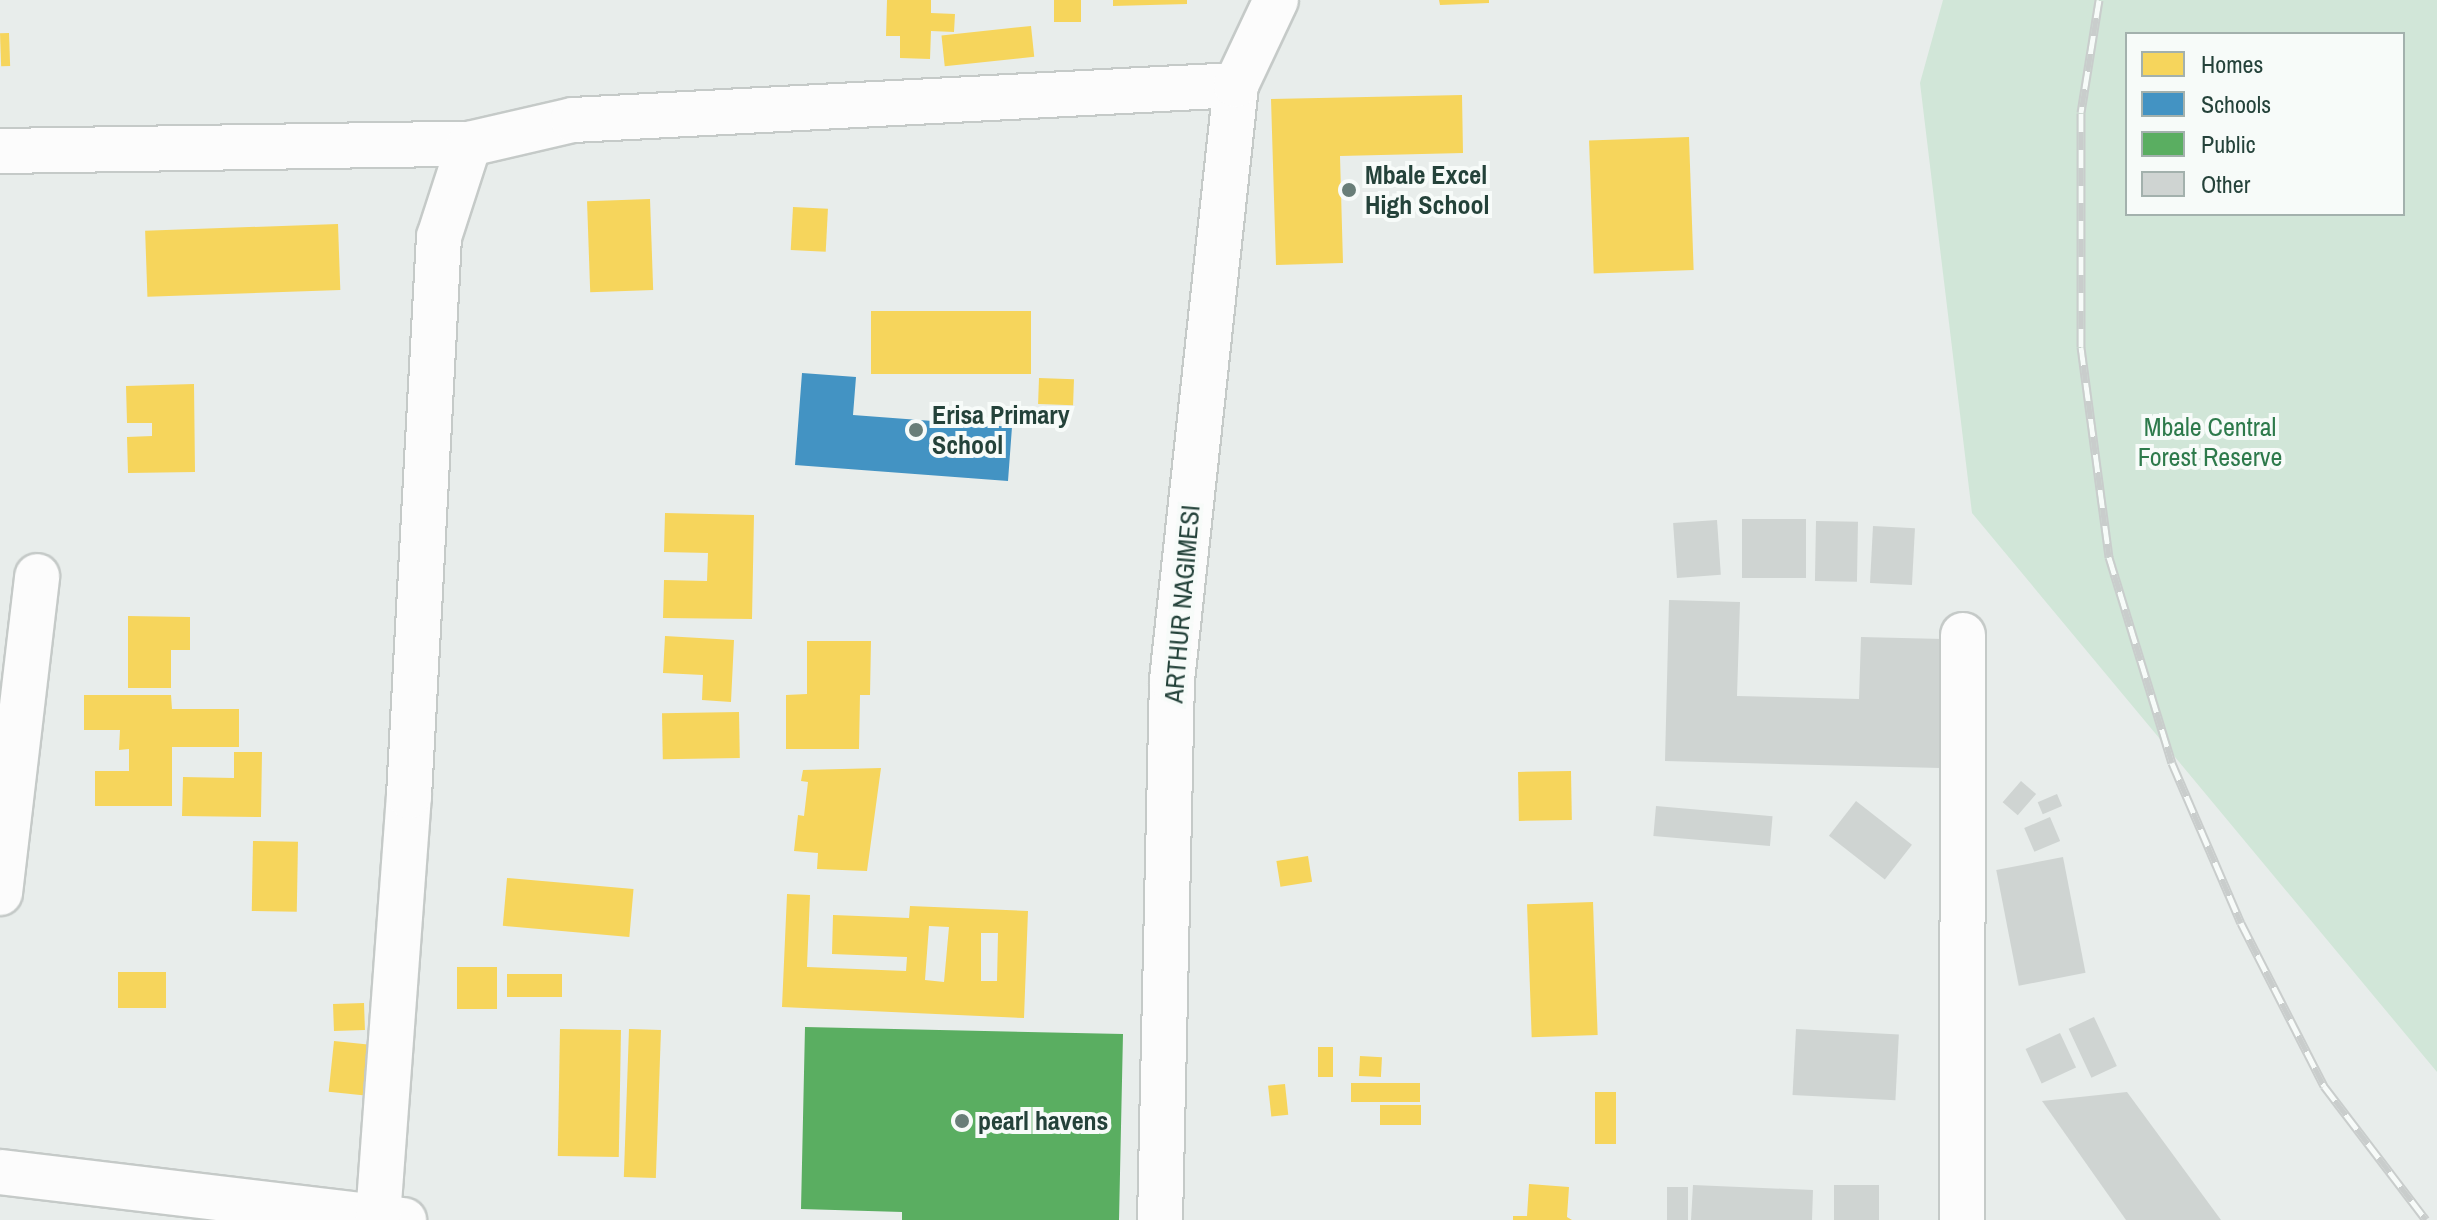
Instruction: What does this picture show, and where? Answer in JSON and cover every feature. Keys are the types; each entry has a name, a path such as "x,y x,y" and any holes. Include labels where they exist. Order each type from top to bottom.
{"street":[{"name":"ARTHUR NAGIMESI","path":"1160,1220 1172,680 1236,85 1276,0"},
{"path":"0,151 469,144 573,120 1236,85"},
{"path":"0,1172 391,1219 409,796 439,237 469,144"},
{"path":"0,893 37,576"},
{"path":"1962,1220 1963,635"}],"green space":[{"name":"Mbale Central Forest Reserve","path":"1943,0 2437,0 2437,1072 1972,513 1920,83"}],"building: Homes":[{"path":"887,0 931,0 931,13 955,14 954,32 931,31 930,59 900,58 900,36 886,36"},
{"path":"1054,0 1081,0 1081,22 1054,22"},
{"path":"1113,0 1187,0 1187,4 1113,6"},
{"path":"1439,0 1489,0 1489,3 1440,5"},
{"path":"1031,26 1034,57 945,66 941,35"},
{"path":"0,33 9,33 10,66 1,66"},
{"path":"1462,95 1463,153 1340,156 1343,263 1276,265 1271,99"},
{"path":"1689,137 1694,270 1594,273 1589,140"},
{"path":"650,199 653,290 590,292 587,201"},
{"path":"793,207 828,209 826,252 791,250"},
{"path":"338,224 340,290 147,297 145,231"},
{"path":"871,311 1031,311 1031,374 871,374"},
{"path":"1039,378 1074,379 1073,405 1038,404"},
{"path":"194,384 195,472 128,473 127,437 152,436 152,423 127,423 126,386"},
{"path":"665,513 754,515 752,619 663,618 664,580 707,581 708,553 664,552"},
{"path":"128,616 190,617 190,650 171,650 171,688 128,688"},
{"path":"665,636 734,640 731,702 702,700 703,675 663,673"},
{"path":"807,641 871,641 870,695 860,695 859,749 786,749 786,695 807,694"},
{"path":"84,695 171,695 172,709 239,709 239,747 172,747 172,806 95,806 95,771 129,771 129,749 119,750 120,730 84,730"},
{"path":"739,712 740,758 663,759 662,713"},
{"path":"234,752 262,752 261,817 182,816 183,777 234,778"},
{"path":"881,768 867,871 817,869 818,853 794,851 798,815 804,816 808,782 801,781 803,770"},
{"path":"1571,771 1572,820 1519,821 1518,772"},
{"path":"253,841 298,842 297,912 252,911"},
{"path":"1308,856 1312,882 1280,887 1276,861"},
{"path":"507,878 634,889 629,937 503,926"},
{"path":"787,894 810,895 807,967 906,971 907,957 832,954 833,915 909,918 910,906 1028,911 1024,1018 782,1007","holes":["929,926 949,927 944,982 925,980","981,933 998,933 997,981 981,981"]},
{"path":"1593,902 1598,1035 1532,1037 1527,904"},
{"path":"457,967 497,967 497,1009 457,1009"},
{"path":"118,972 166,972 166,1008 118,1008"},
{"path":"507,974 562,974 562,997 507,997"},
{"path":"364,1003 365,1030 334,1031 333,1004"},
{"path":"560,1029 621,1030 619,1157 558,1156"},
{"path":"629,1029 661,1030 656,1178 624,1177"},
{"path":"334,1041 373,1045 367,1096 329,1092"},
{"path":"1318,1047 1333,1047 1333,1077 1318,1077"},
{"path":"1360,1056 1382,1057 1381,1077 1359,1076"},
{"path":"1351,1083 1420,1083 1420,1102 1351,1102"},
{"path":"1285,1084 1288,1115 1271,1117 1268,1086"},
{"path":"1595,1092 1616,1092 1616,1144 1595,1144"},
{"path":"1380,1105 1421,1105 1421,1125 1380,1125"},
{"path":"1529,1184 1569,1187 1567,1217 1572,1220 1513,1220 1513,1216 1527,1216"}],"building: Schools":[{"path":"802,373 856,377 853,415 1012,427 1008,481 795,465"}],"building: Public":[{"name":"pearl havens","path":"805,1027 1123,1034 1119,1220 902,1220 902,1212 801,1209"}],"building: Other":[{"path":"1742,519 1806,519 1806,578 1742,578"},
{"path":"1717,520 1721,575 1677,578 1673,523"},
{"path":"1816,521 1858,522 1857,582 1815,581"},
{"path":"1873,526 1915,528 1912,585 1870,583"},
{"path":"1669,600 1740,602 1737,696 1859,699 1861,637 1943,639 1940,768 1665,761"},
{"path":"2021,781 2036,794 2018,815 2003,802"},
{"path":"2057,794 2062,806 2043,814 2038,802"},
{"path":"1856,801 1912,845 1885,879 1829,836"},
{"path":"1656,806 1773,816 1770,846 1653,836"},
{"path":"2050,817 2060,841 2034,852 2024,828"},
{"path":"2063,857 2086,973 2019,986 1996,870"},
{"path":"2094,1017 2117,1066 2091,1078 2069,1029"},
{"path":"1796,1029 1899,1034 1895,1100 1793,1095"},
{"path":"2060,1033 2076,1067 2042,1083 2026,1049"},
{"path":"2127,1092 2221,1220 2126,1220 2042,1101"},
{"path":"1693,1185 1813,1190 1812,1220 1691,1220"},
{"path":"1834,1185 1879,1185 1879,1220 1834,1220"},
{"path":"1667,1187 1688,1187 1688,1220 1667,1220"}],"railway":[{"path":"2099,0 2081,113 2081,347 2109,557 2172,763 2241,923 2324,1086 2426,1220"}],"place":[{"name":"Mbale Excel High School","path":"1349,190"},
{"name":"Erisa Primary School","path":"916,430"},
{"name":"pearl havens","path":"962,1121"}]}
